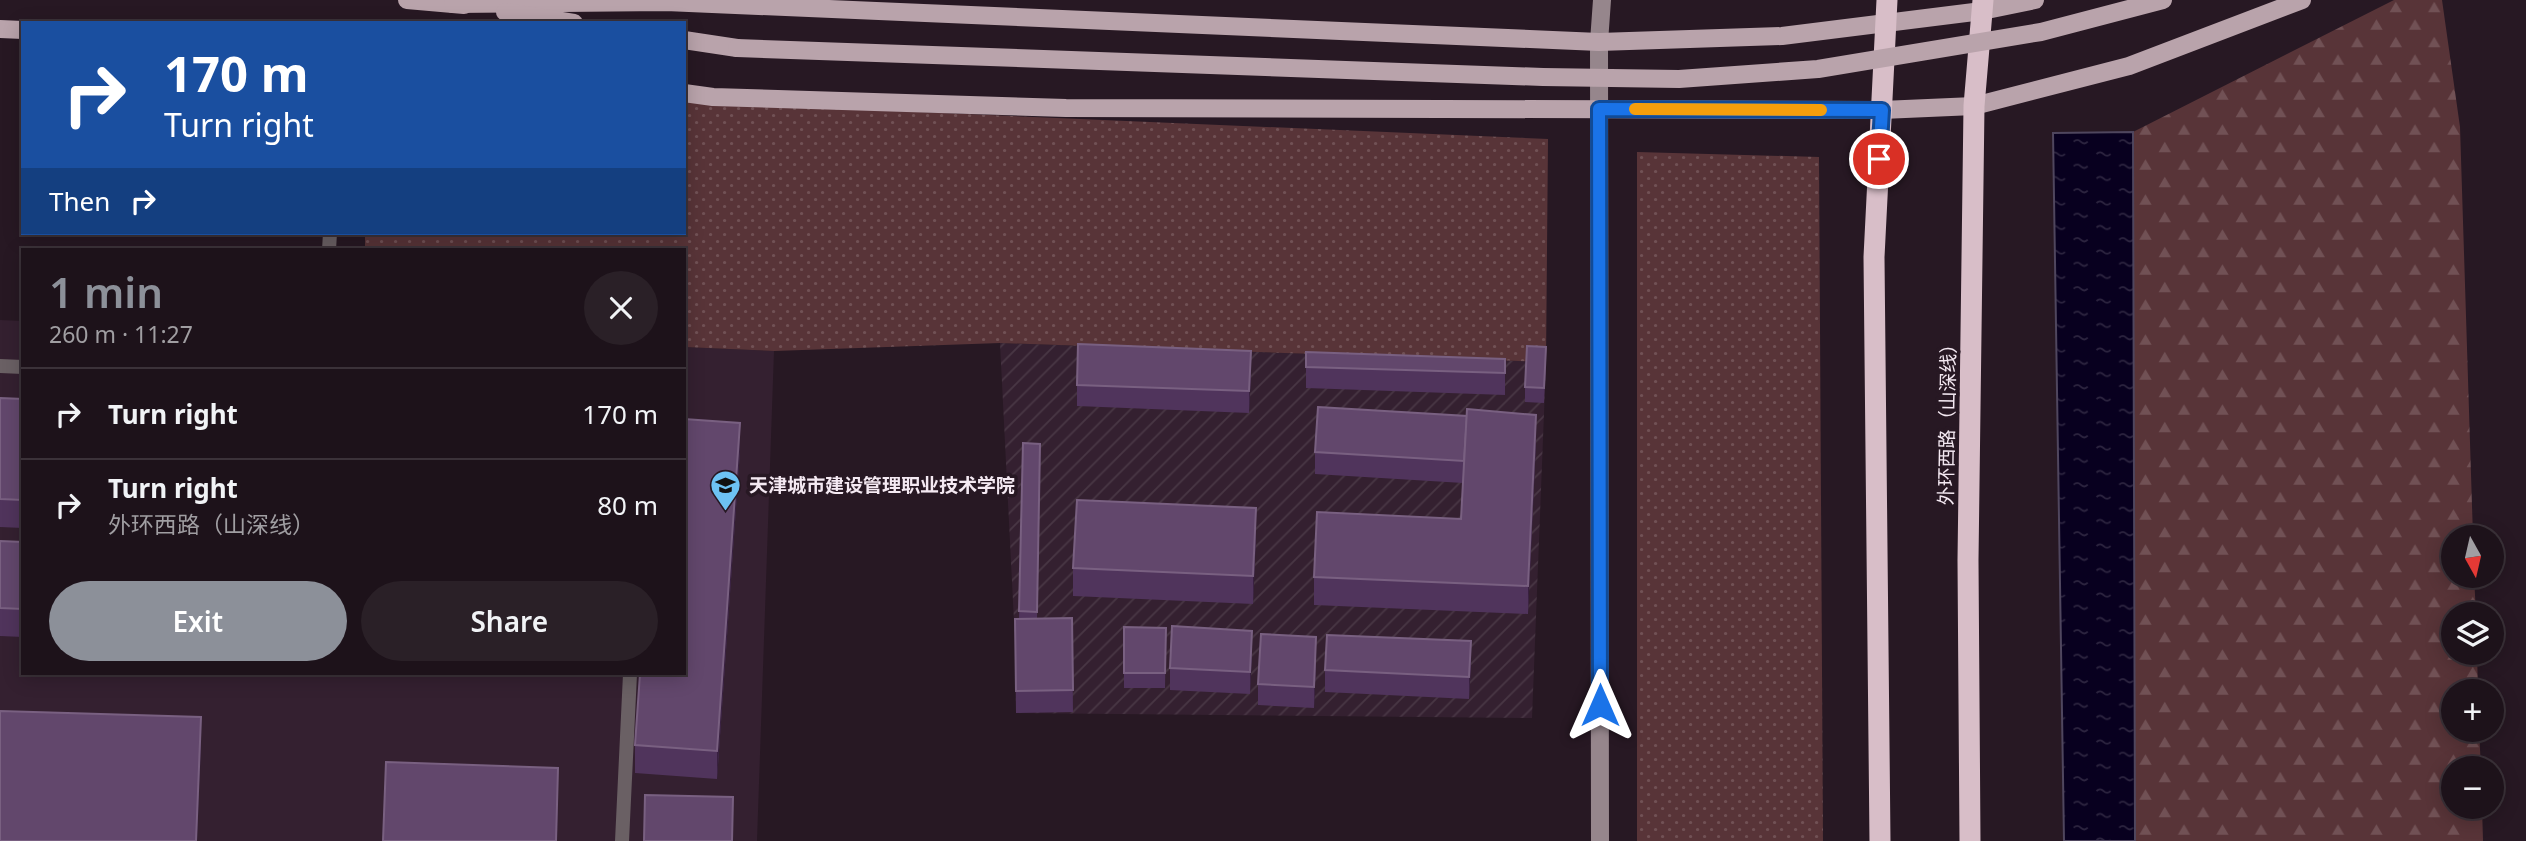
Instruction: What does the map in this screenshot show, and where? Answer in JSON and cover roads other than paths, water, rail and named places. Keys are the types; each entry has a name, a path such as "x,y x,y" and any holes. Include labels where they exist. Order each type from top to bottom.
{"highway":[{"path":"1880,841 1874,257 1887,0"},
{"name":"外环西路（山深线）","path":"1970,841 1968,560 1974,106 1982,5"}],"main road":[{"path":"407,0 453,4 561,21"},
{"path":"453,4 666,2 1599,42 1782,36 1884,24 1982,5 2035,0"},
{"path":"686,51 737,48 1543,77 1679,79 1818,69 2041,32 2163,0"},
{"path":"686,93 713,97 1066,108 1882,110 1974,106 2129,66 2302,0"},
{"path":"0,29 21,30"},
{"path":"686,40 737,48"}],"street":[{"path":"1600,841 1599,42 1602,0"}],"lane":[{"path":"0,366 21,367"},
{"path":"622,841 630,675"}],"water":[{"path":"2133,132 2135,841 2064,841 2053,133"}],"place":[{"name":"天津城市建设管理职业技术学院","path":"726,512"}]}
